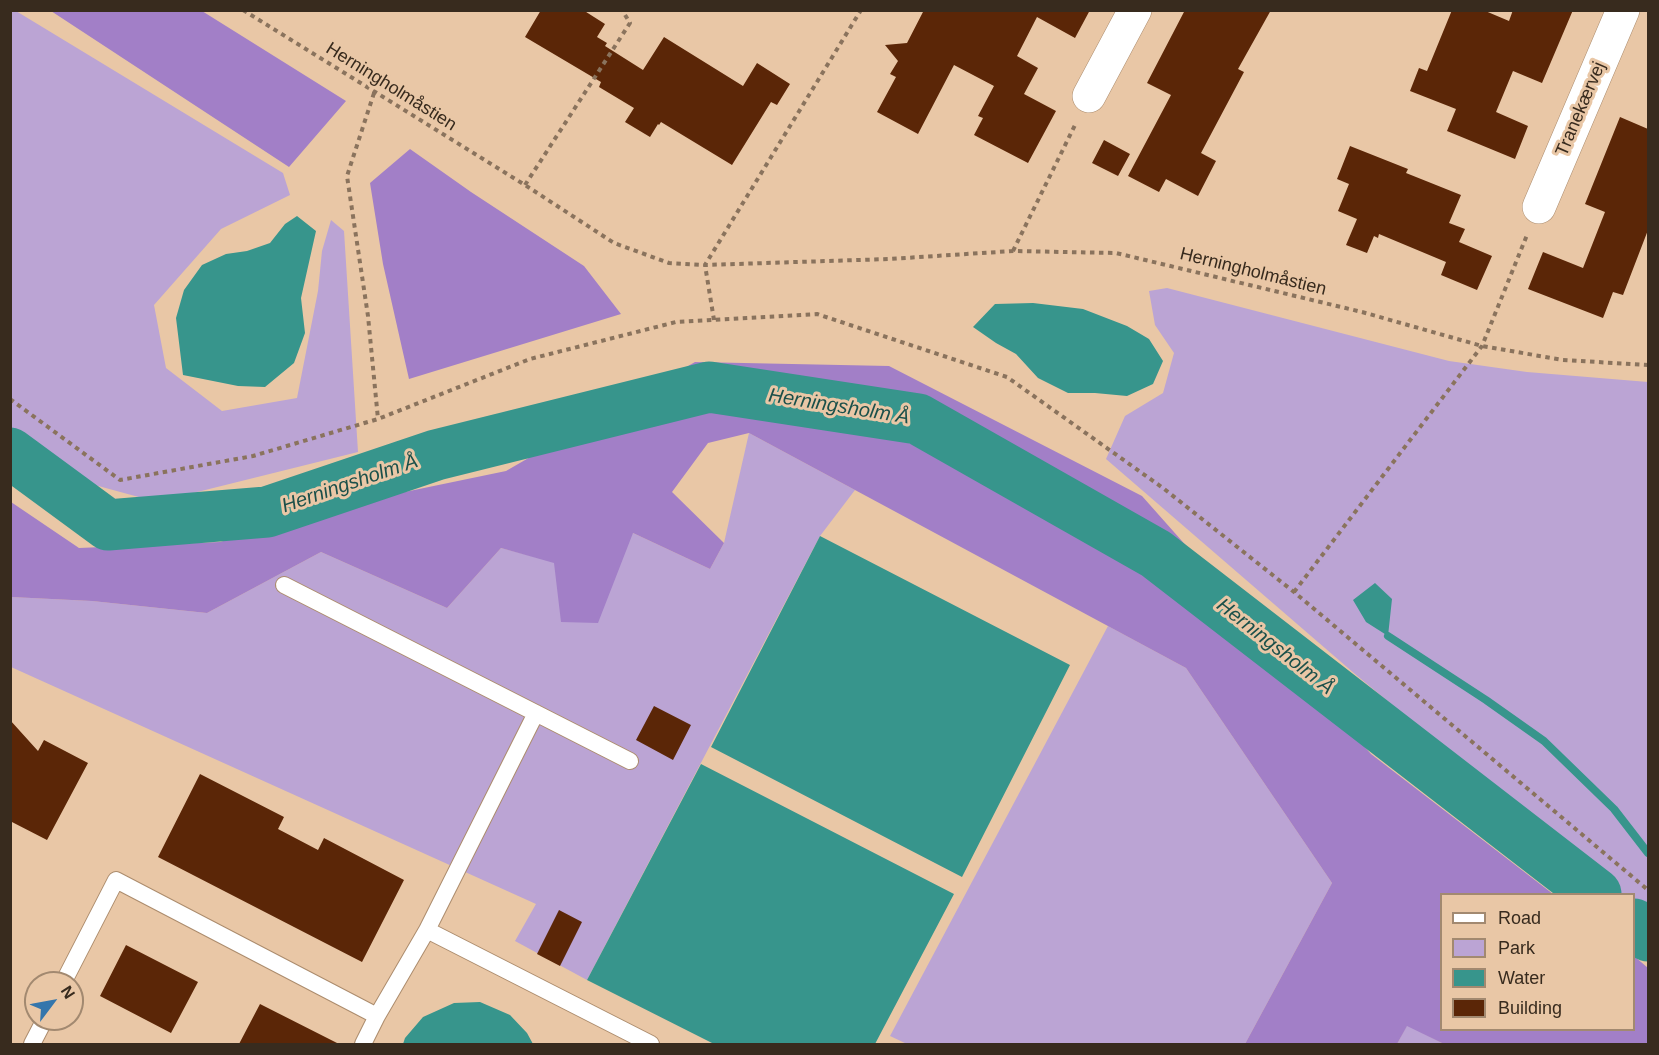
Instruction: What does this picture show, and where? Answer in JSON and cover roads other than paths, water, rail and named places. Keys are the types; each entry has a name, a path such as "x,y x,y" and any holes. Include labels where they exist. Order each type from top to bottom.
{"street":[{"path":"1089,96 1135,10"},
{"name":"Tranekærvej","path":"1539,207 1623,10"}],"lane":[{"path":"284,585 630,761"},
{"path":"363,1044 427,930 536,713"},
{"path":"69,971 116,880 377,1016"},
{"path":"427,930 651,1044"}],"water":[{"path":"297,216 316,231 301,298 305,333 294,363 265,387 238,386 183,375 176,318 184,290 202,265 226,254 247,251 270,243 285,224"},
{"path":"1033,303 1083,309 1127,326 1149,339 1163,361 1153,384 1127,396 1068,393 1038,378 1016,354 973,327 995,304"},
{"path":"820,536 1070,665 962,877 711,747"},
{"path":"1375,583 1392,599 1388,636 1366,622 1353,600"},
{"path":"701,764 954,894 875,1044 714,1044 587,980"},
{"path":"480,1002 510,1015 527,1033 533,1044 403,1044 405,1038 423,1017 454,1003"}],"waterway":[{"name":"Herningsholm Å","path":"10,453 108,525 267,512 436,455 709,387 918,419 1156,554 1595,893"},
{"path":"1388,636 1544,741 1614,809 1648,853"},
{"name":"Herningsholm Å","path":"1635,925 1648,936"}]}
